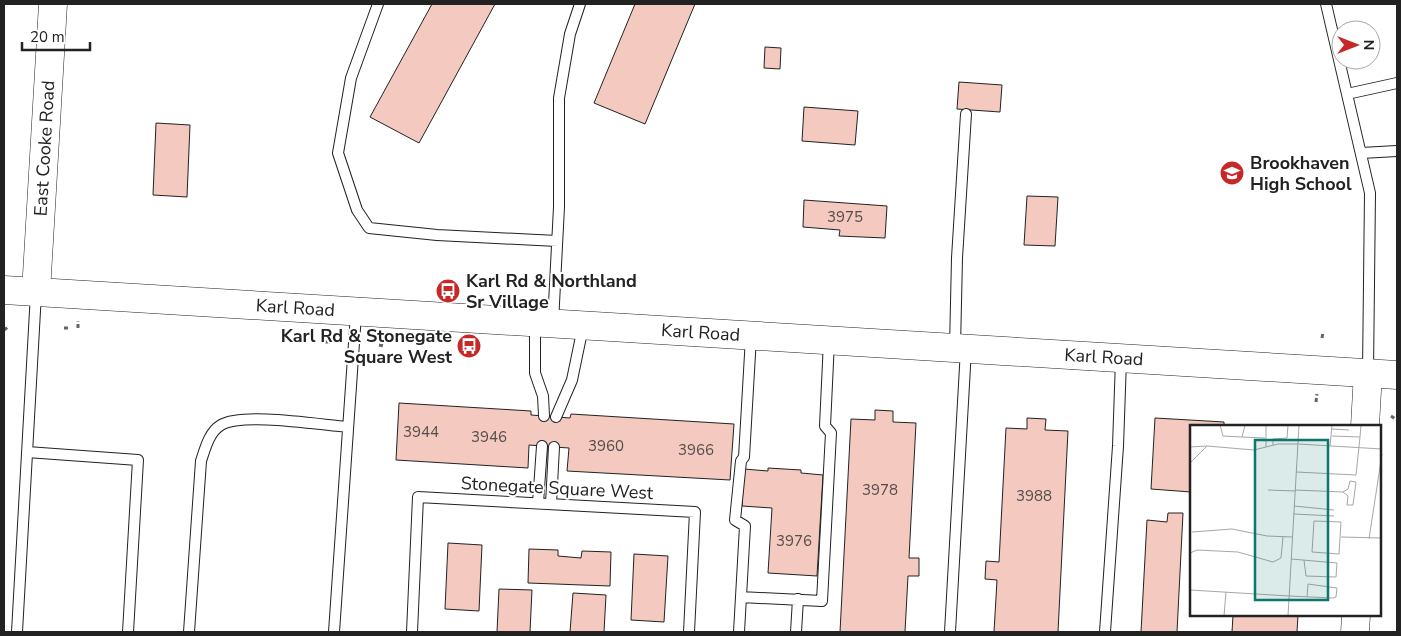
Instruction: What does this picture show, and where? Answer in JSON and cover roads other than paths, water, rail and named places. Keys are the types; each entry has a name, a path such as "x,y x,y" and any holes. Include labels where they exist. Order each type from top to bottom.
{"main road":[{"name":"East Cooke Road","path":"36,292 53,4"},
{"name":"Karl Road","path":"4,290 356,313 1397,374"},
{"path":"1365,425 1368,373"},
{"path":"1355,632 1356,616"}],"lane":[{"path":"378,4 351,78 338,153 357,210 369,228 437,235 557,241"},
{"path":"544,416 544,396 535,373 557,241 559,98 570,34 580,4"},
{"path":"1326,4 1370,193 1368,373"},
{"path":"1347,94 1397,84"},
{"path":"950,632 961,348 957,258 966,114"},
{"path":"1361,153 1397,151"},
{"path":"16,632 36,292"},
{"path":"334,632 356,313"},
{"path":"556,417 572,380 583,325"},
{"path":"739,632 745,526 736,520 741,461 744,457 752,336"},
{"path":"741,597 822,601 831,433 825,426 829,340"},
{"path":"1105,632 1117,455 1121,359"},
{"path":"190,632 201,461 208,440 221,425 244,419 348,427"},
{"path":"538,503 542,446"},
{"path":"551,504 554,447"},
{"path":"27,452 138,460 128,632"},
{"name":"Stonegate Square West","path":"412,632 418,497 695,512 688,632"},
{"path":"796,632 798,600"}],"place":[{"name":"Brookhaven High School","path":"1232,173"},
{"name":"Karl Rd & Northland Sr Village","path":"448,291"},
{"name":"Karl Rd & Stonegate Square West","path":"469,346"}]}
